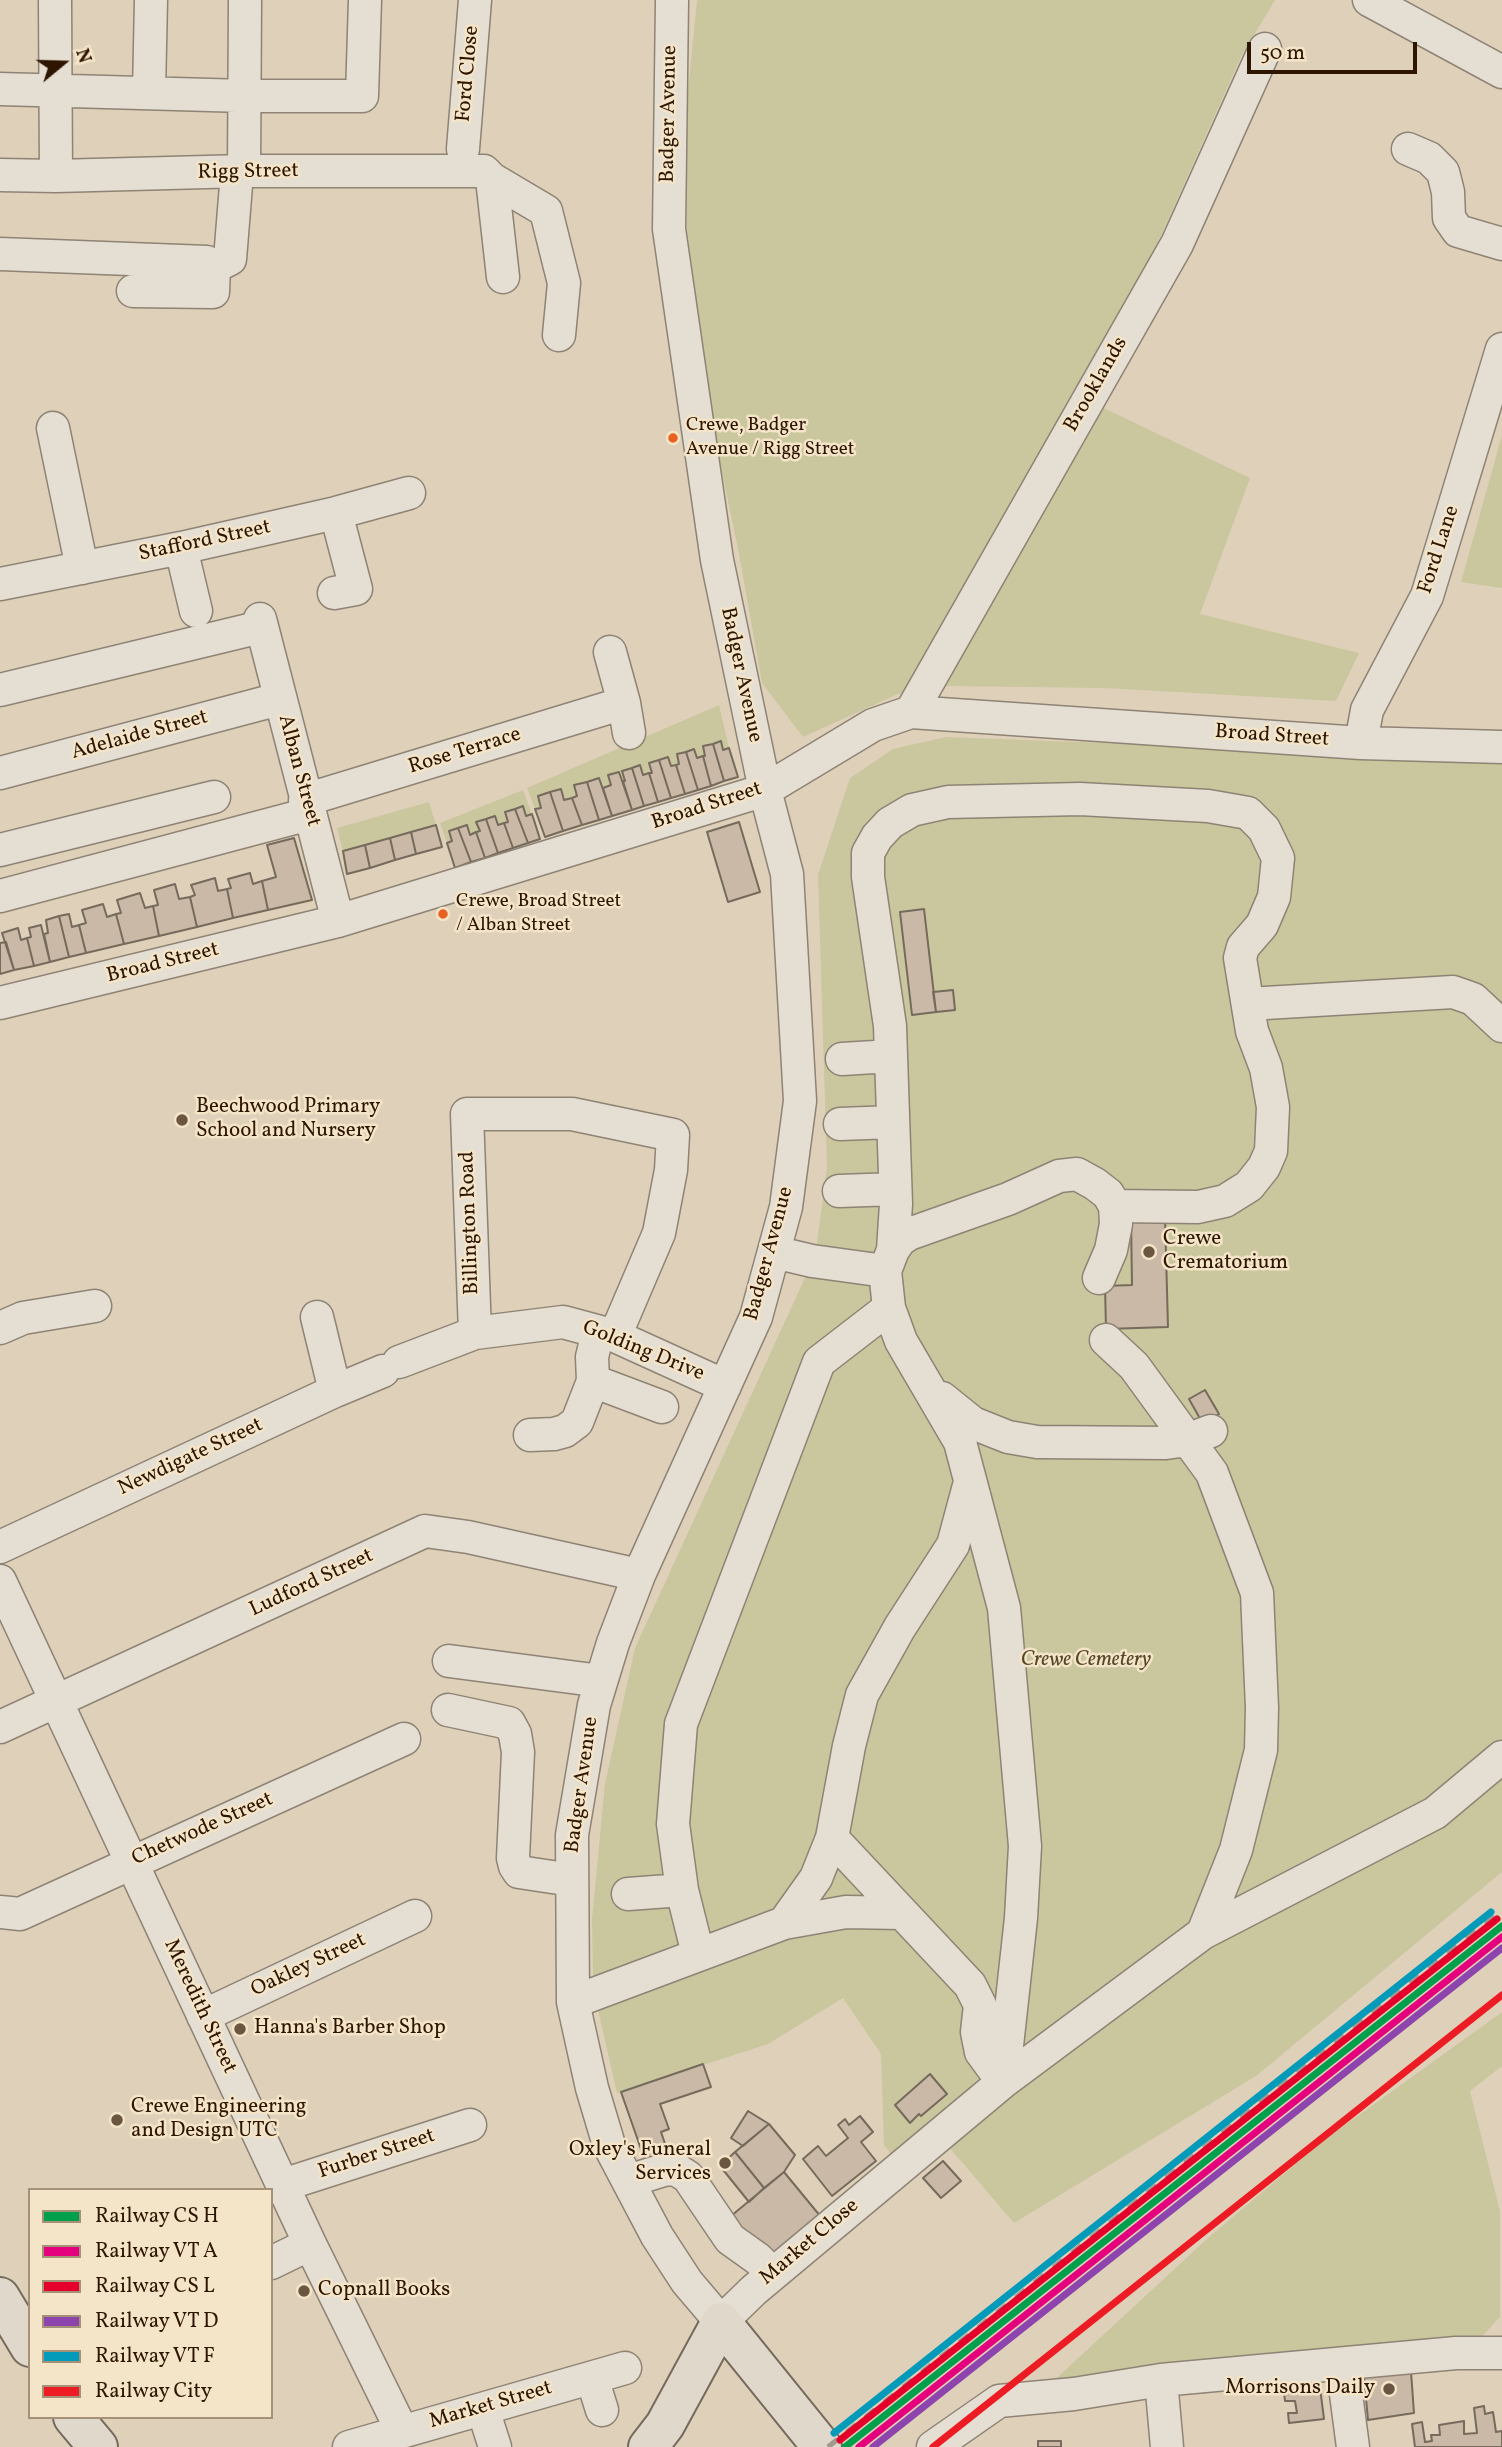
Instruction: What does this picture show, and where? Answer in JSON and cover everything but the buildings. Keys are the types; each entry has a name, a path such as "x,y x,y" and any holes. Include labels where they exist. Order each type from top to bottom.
{"main road":[{"path":"0,2297 28,2344"},
{"path":"648,2447 665,2425 721,2322 822,2447"},
{"path":"75,2419 97,2447"}],"street":[{"path":"55,0 56,176"},
{"path":"149,92 151,0"},
{"path":"214,267 230,259 245,96 245,0"},
{"path":"0,89 245,96 362,96 365,0"},
{"name":"Ford Close","path":"463,149 475,0"},
{"name":"Badger Avenue","path":"672,0 669,229 716,560 765,790 787,874 800,1101 786,1207 756,1317 639,1575 613,1643 594,1705 572,1835 573,2002 592,2088 609,2145 657,2236 721,2322"},
{"path":"1369,0 1502,72"},
{"name":"Brooklands","path":"911,712 1177,244 1265,49"},
{"path":"1408,149 1429,158 1443,172 1448,192 1449,218 1458,231 1502,244"},
{"name":"Rigg Street","path":"0,175 484,171 492,179 546,211 564,283 559,335"},
{"path":"492,179 503,277"},
{"path":"0,254 207,262 214,267"},
{"path":"133,290 213,292 214,267"},
{"name":"Ford Lane","path":"1360,743 1367,710 1427,596 1502,349"},
{"path":"53,428 82,568"},
{"name":"Stafford Street","path":"0,584 181,548 336,513 409,493"},
{"path":"334,593 356,589 336,513"},
{"path":"181,548 196,611"},
{"name":"Alban Street","path":"0,690 260,623 338,921"},
{"name":"Rose Terrace","path":"4,895 626,718 610,652"},
{"name":"Adelaide Street","path":"0,773 279,699"},
{"name":"Broad Street","path":"0,1003 338,921 765,790 873,725 911,712 1360,743 1502,747"},
{"path":"0,850 214,797"},
{"path":"1003,2082 1021,1918 1025,1846 1004,1608 960,1442 901,1341 889,1308 889,1261 895,1189 890,1026 868,877 868,853 877,837 890,823 912,810 948,802 1080,799 1208,806 1248,814 1265,830 1278,859 1274,897 1262,925 1243,947 1240,958 1252,1031 1266,1068 1273,1107 1271,1151 1264,1167 1249,1186 1225,1201 1198,1207 1115,1206"},
{"path":"0,860 4,895"},
{"path":"1248,1004 1453,992 1472,999 1502,1026"},
{"path":"842,1059 891,1056"},
{"name":"Billington Road","path":"475,1332 467,1114 572,1114 673,1135 671,1170 659,1233 606,1334"},
{"path":"840,1124 893,1122"},
{"path":"889,1261 900,1240 909,1234 1008,1199 1059,1176 1077,1174 1108,1194 1115,1206 1116,1224 1111,1250 1099,1278"},
{"path":"839,1191 895,1189"},
{"path":"774,1252 812,1261 889,1261"},
{"path":"0,1328 23,1318 95,1306"},
{"path":"698,1954 682,1890 673,1824 681,1724 819,1362 889,1308"},
{"path":"317,1317 335,1391"},
{"name":"Golding Drive","path":"391,1366 475,1332 563,1322 606,1334 725,1385"},
{"path":"530,1435 554,1434 565,1431 578,1422 593,1381 592,1357 606,1334"},
{"path":"1107,1340 1199,1435 1257,1593 1261,1750 1236,1850 1203,1933"},
{"name":"Newdigate Street","path":"0,1547 391,1366"},
{"path":"923,1377 947,1404 973,1423 1008,1437 1037,1442 1092,1444 1166,1443 1199,1435"},
{"path":"593,1381 662,1407"},
{"path":"784,1923 816,1878 832,1838 849,1746 862,1695 900,1627 953,1545 971,1481"},
{"name":"Ludford Street","path":"0,1727 425,1531 468,1537 639,1575"},
{"name":"Meredith Street","path":"0,1581 310,2244 402,2431"},
{"path":"449,1661 601,1681"},
{"path":"448,1710 509,1723 515,1734 518,1752 513,1858 515,1866 519,1872 572,1880"},
{"name":"Chetwode Street","path":"0,1912 20,1914 404,1739"},
{"name":"Market Close","path":"721,2322 773,2274 1003,2082 1203,1933 1435,1813 1502,1757"},
{"path":"832,1838 970,1985 980,2005 977,2032 981,2052 1003,2082"},
{"path":"628,1894 682,1890"},
{"path":"573,2002 784,1923 846,1912 901,1913"},
{"name":"Oakley Street","path":"203,2016 415,1916"},
{"name":"Furber Street","path":"283,2185 470,2125"},
{"path":"628,2181 667,2169 688,2177 730,2239 758,2259 773,2274"},
{"path":"273,2262 310,2244"},
{"path":"933,2447 999,2401 1074,2394 1161,2380 1456,2353 1502,2353"},
{"path":"1342,2364 1353,2447"},
{"name":"Market Street","path":"349,2447 625,2368"},
{"path":"592,2378 602,2410"},
{"path":"1161,2380 1167,2447"},
{"path":"482,2409 495,2447"}],"green space":[{"path":"697,0 1275,0 1241,57 1087,400 1250,478 1200,614 1359,653 1336,701 1104,688 947,686 898,694 803,737 762,683 717,448 702,345 687,230 684,133"},
{"path":"1502,435 1502,588 1461,582"},
{"path":"719,705 729,748 723,750 720,741 703,746 705,756 697,758 694,749 677,754 679,764 671,766 668,757 649,763 652,773 643,775 640,766 632,768 623,771 625,781 622,782 619,772 609,775 611,785 601,788 598,778 574,785 577,796 564,800 561,789 538,796 541,808 535,809 527,788"},
{"name":"Crewe Cemetery","path":"946,737 1502,758 1502,1872 1256,2076 1014,2223 948,2146 911,2181 884,2145 881,2054 843,1998 768,2044 617,2093 598,2010 614,1993 593,1978 592,1919 605,1784 635,1648 815,1256 827,1168 818,875 850,778 893,749"},
{"path":"523,790 532,814 526,816 523,807 508,822 498,825 495,816 477,822 480,831 470,835 466,825 450,831 452,841 447,843 440,823"},
{"path":"429,802 436,825 343,851 337,828"},
{"path":"1502,2012 1502,2066 1470,2091 1500,2211 1500,2317 1474,2345 1047,2387 1209,2237 1323,2141"}],"railway":[{"path":"828,2447 1502,1910"}],"transit line":[{"path":"834,2433 1491,1912"},
{"path":"840,2440 1497,1919"},
{"path":"845,2447 1502,1926"},
{"path":"859,2447 1502,1937"},
{"path":"873,2447 1502,1948"}],"rail line":[{"name":"City","path":"933,2447 1502,1995"}],"place":[{"name":"Crewe, Badger Avenue / Rigg Street","path":"673,438"},
{"name":"Crewe, Broad Street / Alban Street","path":"443,914"},
{"name":"Beechwood Primary School and Nursery","path":"182,1120"},
{"name":"Crewe Crematorium","path":"1149,1252"},
{"name":"Hanna's Barber Shop","path":"240,2029"},
{"name":"Crewe Engineering and Design UTC","path":"117,2120"},
{"name":"Oxley's Funeral Services","path":"725,2163"},
{"name":"Copnall Books","path":"304,2291"},
{"name":"Morrisons Daily","path":"1389,2389"}]}
